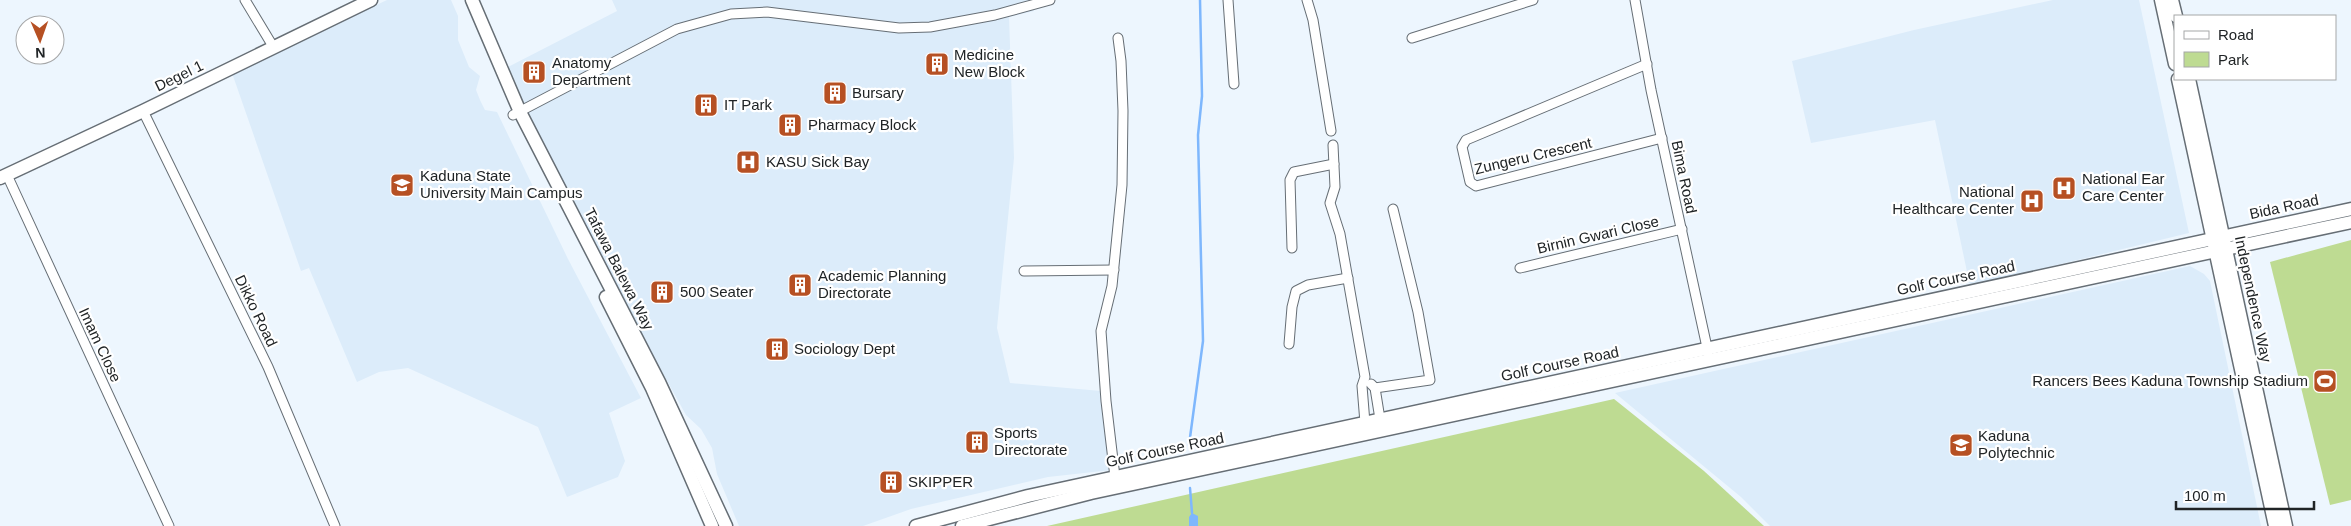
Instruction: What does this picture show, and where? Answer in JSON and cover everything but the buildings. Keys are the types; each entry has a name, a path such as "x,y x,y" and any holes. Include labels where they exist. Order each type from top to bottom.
{"street":[{"path":"245,0 274,48"},
{"name":"Degel 1","path":"4,176 371,0"},
{"name":"Tafawa Balewa Way","path":"463,0 652,388 712,526"},
{"name":"Tafawa Balewa Way","path":"472,0 517,113 659,382 726,526"},
{"path":"517,113 677,29 731,14 767,12 899,28 922,28 995,14 1050,0"},
{"path":"1228,0 1234,84"},
{"path":"1307,0 1313,20 1331,131"},
{"path":"1412,38 1534,0"},
{"name":"Bima Road","path":"1635,0 1662,138 1709,354"},
{"path":"2161,0 2174,59"},
{"path":"2172,0 2176,15"},
{"path":"1115,477 1106,401 1102,331 1114,270 1122,185 1123,111 1118,38"},
{"name":"Zungeru Crescent","path":"1647,64 1466,140 1462,147 1470,182 1476,186 1662,138"},
{"name":"Independence Way","path":"2178,80 2286,526"},
{"name":"Independence Way","path":"2189,80 2219,244 2275,526"},
{"name":"Dikko Road","path":"143,111 268,367 335,526"},
{"path":"1333,145 1335,187 1330,203 1340,234 1365,377 1362,386 1366,423"},
{"path":"1292,248 1290,180 1294,172 1334,164"},
{"name":"Imam Close","path":"4,176 169,526"},
{"path":"1375,388 1430,380 1418,312 1393,209"},
{"name":"Bida Road","path":"2219,244 2351,209"},
{"name":"Bida Road","path":"2219,244 2351,222"},
{"name":"Birnin Gwari Close","path":"1520,268 1682,229"},
{"name":"Golf Course Road","path":"916,526 2219,244"},
{"path":"1024,271 1114,270"},
{"path":"1289,344 1292,307 1296,291 1308,285 1348,278"},
{"name":"Golf Course Road","path":"962,526 1029,502 1115,477 1380,420 1709,354"},
{"path":"1365,377 1375,388 1380,420"}],"shaded area":[{"name":"Kaduna State University Main Campus","path":"387,0 451,0 458,16 458,40 469,67 480,76 476,90 480,100 485,110 497,112 568,259 641,398 609,413 625,461 618,477 567,497 538,427 408,368 379,372 357,382 309,268 301,271 232,73"},
{"path":"612,0 1032,0 1034,11 1009,17 1014,158 997,328 1010,383 1101,391 1111,470 1048,477 911,509 863,526 739,526 717,474 712,448 701,429 686,415 606,271 504,69 617,11"},
{"name":"National Ear Care Center","path":"2053,0 2139,0 2189,233 1970,286 1935,120 1811,143 1792,61 1914,30"},
{"name":"Kaduna Polytechnic","path":"2190,266 2204,274 2210,281 2261,526 1770,526 1741,497 1615,393"}],"green space":[{"name":"Rancers Bees Kaduna Township Stadium","path":"2351,240 2351,500 2330,505 2270,262"},
{"path":"1614,399 1704,471 1764,526 1047,526"}],"water":[{"path":"1192,513 1198,516 1198,526 1189,526 1189,517"}],"waterway":[{"path":"1189,445 1203,341 1198,135 1202,96 1200,0"},
{"path":"1190,488 1192,513"}],"place":[{"name":"Medicine New Block","path":"937,64"},
{"name":"Anatomy Department","path":"534,72"},
{"name":"Bursary","path":"835,93"},
{"name":"IT Park","path":"706,105"},
{"name":"Pharmacy Block","path":"790,125"},
{"name":"KASU Sick Bay","path":"748,162"},
{"name":"Kaduna State University Main Campus","path":"402,185"},
{"name":"National Ear Care Center","path":"2064,188"},
{"name":"National Healthcare Center","path":"2032,201"},
{"name":"Academic Planning Directorate","path":"800,285"},
{"name":"500 Seater","path":"662,292"},
{"name":"Sociology Dept","path":"777,349"},
{"name":"Rancers Bees Kaduna Township Stadium","path":"2325,381"},
{"name":"Sports Directorate","path":"977,442"},
{"name":"Kaduna Polytechnic","path":"1961,445"},
{"name":"SKIPPER","path":"891,482"}]}
